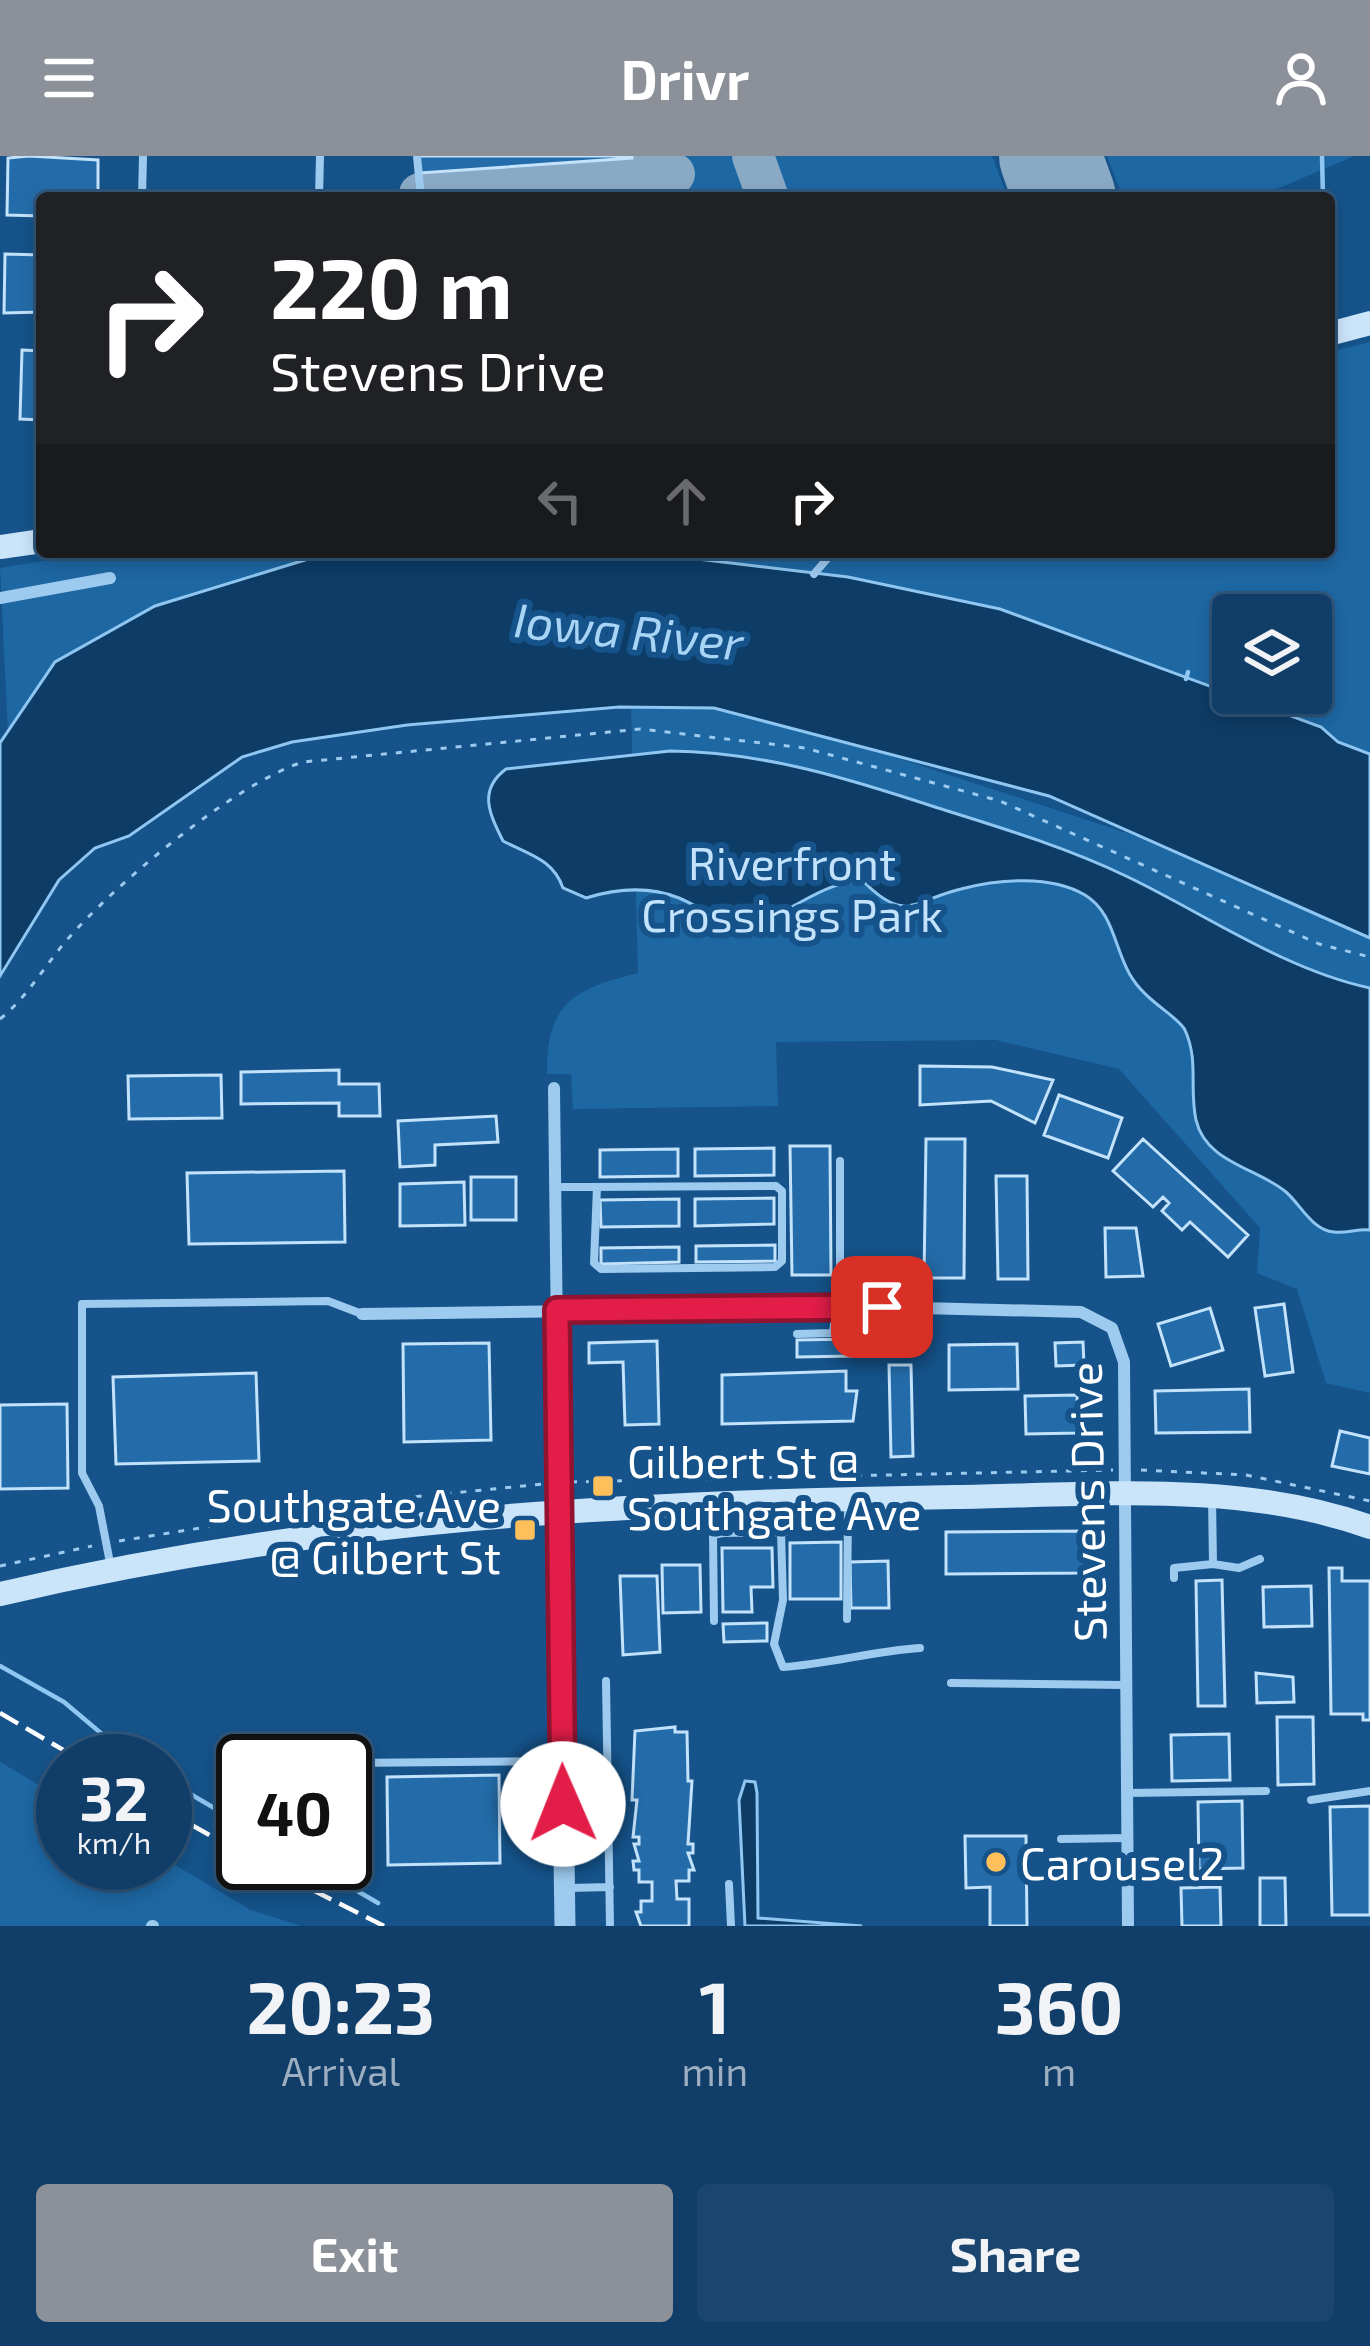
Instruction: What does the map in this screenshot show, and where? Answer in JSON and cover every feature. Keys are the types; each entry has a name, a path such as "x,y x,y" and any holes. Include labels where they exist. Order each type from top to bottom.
{"main road":[{"path":"1335,332 1370,323"},
{"path":"0,547 36,543"},
{"path":"0,1594 301,1535 559,1508 727,1500 1124,1494 1212,1497 1311,1509 1370,1527"}],"street":[{"path":"0,598 110,578"},
{"path":"554,1088 565,1926"},
{"name":"Stevens Drive","path":"362,1314 832,1307 1081,1312 1112,1328 1124,1362 1127,1926"}],"lane":[{"path":"142,192 143,156"},
{"path":"319,192 320,156"},
{"path":"417,156 420,192"},
{"path":"814,574 827,558"},
{"path":"833,1333 832,1307 840,1268 840,1161"},
{"path":"555,1187 776,1186 782,1191 782,1261 775,1267 601,1269 594,1264 597,1187"},
{"path":"112,1569 99,1506 82,1473 82,1304 328,1301 362,1314"},
{"path":"797,1334 866,1332"},
{"path":"1212,1497 1213,1564"},
{"path":"847,1618 848,1498"},
{"path":"714,1621 713,1535 792,1531 792,1499"},
{"path":"723,1533 727,1500"},
{"path":"781,1532 783,1600 774,1644 783,1667 834,1664 852,1655 920,1648"},
{"path":"1174,1578 1174,1568 1213,1564 1239,1568 1260,1559"},
{"path":"606,1682 610,1926"},
{"path":"951,1683 1126,1684"},
{"path":"372,1763 562,1761"},
{"path":"1126,1793 1266,1791"},
{"path":"1311,1800 1370,1791"},
{"path":"1061,1839 1127,1838"},
{"path":"729,1884 731,1926"},
{"path":"565,1888 610,1887"}],"path":[{"path":"0,1019 30,994 65,942 127,881 272,772 303,762 640,729 805,748 1000,801 1319,944 1370,957"}],"green space":[{"path":"685,156 739,156 752,192 688,192"},
{"path":"765,156 992,156 1006,192 779,192"},
{"path":"1107,156 1354,156 1270,192 1121,192"},
{"path":"1370,342 1370,754 1286,714 1332,714 1332,594 1212,594 1212,687 1000,609 848,577 689,558 1335,558 1335,351"},
{"path":"62,558 311,558 155,606 55,662 8,733 0,568"},
{"name":"Riverfront Crossings Park","path":"631,707 714,708 849,742 1163,845 1370,923 1370,1393 1326,1383 1297,1289 1257,1273 1260,1228 1119,1069 996,1040 776,1042 778,1106 573,1109 571,1074 547,1074 558,1016 580,994 638,973"},
{"path":"0,1762 36,1783 36,1890 192,1890 192,1875 251,1910 301,1926 0,1926"}],"water":[{"name":"Iowa River","path":"311,558 689,558 848,577 1000,609 1212,687 1212,714 1286,714 1370,754 1370,938 1049,796 714,708 619,707 407,725 292,742 242,757 129,836 95,848 59,880 0,976 0,743 55,662 155,606"},
{"path":"670,751 739,756 806,769 1034,839 1128,877 1276,955 1370,988 1370,1230 1339,1232 1319,1227 1286,1192 1210,1146 1196,1120 1192,1053 1185,1030 1135,983 1102,911 1085,895 1057,884 1008,881 901,906 864,882 849,883 778,914 739,924 656,892 620,891 586,898 563,888 539,858 503,841 489,794 506,769"},
{"path":"745,1781 755,1782 757,1793 758,1918 862,1926 745,1926 739,1800"}],"building":[{"path":"419,156 632,156 632,158 420,173"},
{"path":"8,158 98,160 98,192 36,192 36,216 7,215"},
{"path":"5,254 36,255 36,312 4,313"},
{"path":"22,350 36,351 36,420 20,419"},
{"path":"920,1066 992,1067 1053,1080 1035,1123 991,1101 920,1105"},
{"path":"339,1070 339,1084 379,1084 380,1116 339,1116 339,1103 241,1104 241,1072"},
{"path":"221,1075 222,1118 129,1119 128,1076"},
{"path":"1059,1095 1122,1118 1108,1158 1044,1135"},
{"path":"496,1116 498,1142 435,1145 435,1165 400,1167 398,1121"},
{"path":"926,1139 965,1139 964,1278 924,1278"},
{"path":"1143,1139 1248,1235 1228,1257 1190,1222 1182,1230 1162,1211 1169,1203 1163,1197 1153,1207 1113,1171"},
{"path":"790,1146 830,1146 831,1275 792,1275"},
{"path":"774,1148 774,1175 695,1176 695,1149"},
{"path":"678,1149 678,1176 600,1177 600,1150"},
{"path":"344,1171 345,1242 189,1244 187,1173"},
{"path":"996,1176 1027,1176 1028,1279 998,1279"},
{"path":"471,1177 516,1177 516,1220 471,1220"},
{"path":"464,1182 465,1225 400,1226 400,1184"},
{"path":"774,1198 774,1224 695,1226 695,1199"},
{"path":"679,1199 679,1226 601,1227 600,1200"},
{"path":"1105,1228 1136,1228 1143,1276 1106,1277"},
{"path":"775,1245 775,1261 696,1262 696,1246"},
{"path":"679,1247 679,1262 601,1264 601,1248"},
{"path":"1284,1304 1293,1372 1265,1376 1255,1308"},
{"path":"1210,1308 1223,1350 1171,1366 1158,1324"},
{"path":"853,1339 854,1356 797,1357 797,1340"},
{"path":"657,1341 659,1424 625,1425 623,1362 589,1363 589,1343"},
{"path":"1083,1342 1084,1365 1056,1366 1055,1343"},
{"path":"489,1343 491,1440 404,1442 403,1344"},
{"path":"1017,1344 1018,1389 949,1390 949,1345"},
{"path":"889,1365 911,1365 913,1456 891,1457"},
{"path":"846,1371 846,1391 857,1391 853,1421 722,1424 722,1375"},
{"path":"256,1373 259,1461 116,1464 113,1377"},
{"path":"1249,1389 1250,1432 1156,1433 1155,1391"},
{"path":"1077,1395 1078,1433 1026,1434 1025,1396"},
{"path":"67,1404 68,1488 0,1489 0,1405"},
{"path":"1340,1431 1370,1438 1370,1474 1332,1466"},
{"path":"1088,1531 1089,1573 946,1574 946,1532"},
{"path":"841,1542 841,1599 790,1599 790,1543"},
{"path":"722,1548 772,1548 773,1587 751,1587 752,1612 723,1612"},
{"path":"888,1561 889,1608 851,1608 850,1562"},
{"path":"662,1565 700,1565 701,1612 663,1613"},
{"path":"1329,1568 1342,1568 1342,1581 1370,1581 1370,1720 1363,1720 1363,1714 1331,1714"},
{"path":"620,1576 657,1576 660,1652 623,1655"},
{"path":"1222,1580 1225,1706 1198,1706 1196,1581"},
{"path":"1311,1586 1312,1626 1264,1627 1263,1587"},
{"path":"767,1623 767,1641 724,1642 723,1624"},
{"path":"1256,1673 1293,1677 1294,1702 1257,1703"},
{"path":"1277,1717 1313,1717 1314,1784 1278,1785"},
{"path":"675,1727 675,1732 687,1732 688,1781 692,1781 688,1844 693,1844 693,1853 688,1853 694,1870 689,1870 689,1881 676,1881 677,1899 689,1899 689,1926 641,1926 636,1912 641,1912 641,1901 652,1901 652,1882 639,1882 639,1870 634,1870 633,1861 639,1861 634,1844 639,1844 639,1837 633,1837 635,1731"},
{"path":"1229,1734 1230,1780 1172,1781 1171,1735"},
{"path":"499,1775 500,1863 388,1865 387,1777"},
{"path":"1242,1801 1243,1868 1199,1869 1198,1802"},
{"path":"1370,1806 1370,1915 1332,1915 1330,1807"},
{"name":"Carousel2","path":"965,1836 1026,1836 1027,1926 990,1926 990,1887 966,1888"},
{"path":"1260,1878 1285,1878 1286,1926 1260,1926"},
{"path":"1220,1887 1221,1926 1182,1926 1181,1888"}],"waterway":[{"path":"1322,156 1323,192"},
{"path":"1186,679 1188,672"},
{"path":"0,1666 64,1702 102,1734"},
{"path":"192,1795 216,1809"},
{"path":"356,1890 378,1903"}],"taxiway":[{"path":"753,156 766,192"},
{"path":"445,192 674,174"}],"runway":[{"path":"1050,156 1063,192"}],"railway":[{"path":"0,1713 36,1734"},
{"path":"192,1825 216,1839"},
{"path":"313,1890 384,1926"}],"place":[{"name":"Gilbert St @ Southgate Ave","path":"603,1486"},
{"name":"Southgate Ave @ Gilbert St","path":"525,1530"},
{"name":"Carousel2","path":"996,1862"}],"route":[{"path":"563,1804 557,1310 882,1307"}]}
